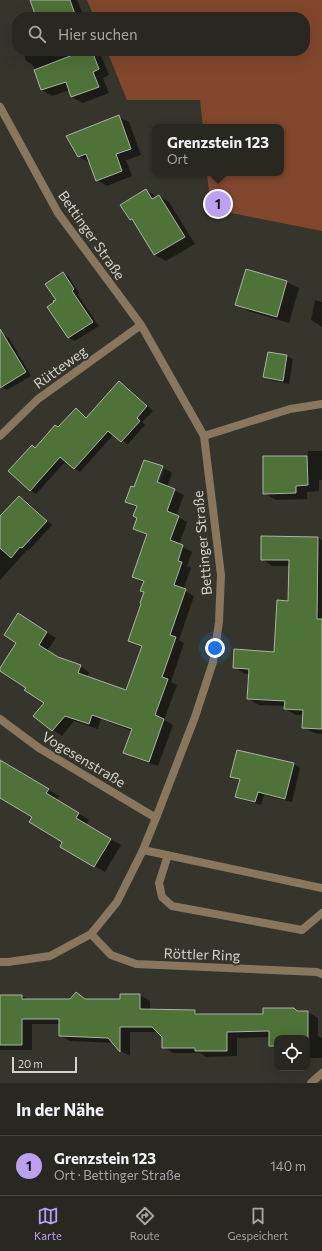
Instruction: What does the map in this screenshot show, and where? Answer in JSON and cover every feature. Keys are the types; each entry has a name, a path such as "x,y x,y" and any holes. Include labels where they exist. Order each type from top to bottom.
{"street":[{"name":"Bettinger Straße","path":"0,107 58,213 141,325 204,436 221,575 219,622 210,669 195,717 143,850 118,902 91,934 50,956 0,962"},
{"name":"Rütteweg","path":"0,436 38,399 141,325"},
{"path":"204,436 290,409 322,404"},
{"name":"Vogesenstraße","path":"0,719 39,748 156,818"},
{"path":"143,850 322,888"},
{"path":"168,855 159,883 162,897 172,906 302,930 322,913"},
{"name":"Röttler Ring","path":"91,934 111,955 136,964 310,971 322,974"},
{"path":"311,1083 322,1073"}],"shaded area":[{"path":"87,0 322,0 322,231 211,209 207,176 284,176 284,124 203,124 200,100 127,100 109,56 310,56 310,12 92,12"}],"building":[{"path":"30,0 70,0 74,12 34,12"},
{"path":"70,56 94,56 99,69 93,72 99,87 71,97 66,82 41,90 34,70"},
{"path":"119,115 131,149 116,154 122,171 96,181 86,154 78,157 66,136"},
{"path":"146,189 152,199 159,195 185,237 154,255 132,219 130,220 120,205"},
{"path":"246,269 287,281 277,317 235,305"},
{"path":"63,272 74,289 72,291 93,322 68,338 47,307 56,300 45,284"},
{"path":"0,329 26,372 0,388"},
{"path":"268,352 287,355 283,381 263,377"},
{"path":"119,381 147,406 137,418 140,421 121,442 108,431 74,469 60,457 30,491 8,471 32,445 35,448 55,425 58,427 76,408 86,418"},
{"path":"263,456 307,456 308,485 296,486 296,493 263,494"},
{"path":"144,460 163,466 157,482 175,489 167,511 179,516 170,540 183,545 178,561 182,562 174,585 186,589 170,635 176,637 162,677 168,679 155,715 164,719 149,762 123,753 132,729 92,715 89,724 65,716 52,731 33,716 44,703 24,690 26,688 0,671 0,668 16,643 4,635 18,613 47,632 39,645 58,657 81,665 78,673 126,690 142,646 128,641 144,592 140,591 144,581 132,577 147,534 133,529 137,518 133,516 137,506 125,502 131,486 134,487"},
{"path":"19,496 47,521 22,548 20,547 11,558 0,548 0,516"},
{"path":"261,536 318,537 317,619 322,619 322,729 302,728 303,710 284,709 285,701 247,699 249,669 233,668 234,649 274,652 277,600 288,601 289,560 261,560"},
{"path":"237,750 294,763 285,799 258,792 255,802 235,797 240,779 230,777"},
{"path":"0,760 49,789 46,793 79,813 76,818 111,839 94,867 60,847 62,842 29,822 32,817 0,798"},
{"path":"76,992 85,999 120,999 120,994 140,994 140,1009 195,1010 195,1014 263,1014 263,1008 294,1008 297,1011 308,1011 308,1035 274,1035 274,1046 269,1046 269,1031 227,1032 227,1051 195,1051 195,1048 162,1048 162,1037 152,1027 120,1027 120,1052 108,1038 59,1036 59,1019 22,1019 22,1045 0,1045 0,995 22,995 22,999 70,999"}],"place":[{"name":"Grenzstein 123","path":"218,204"}]}
